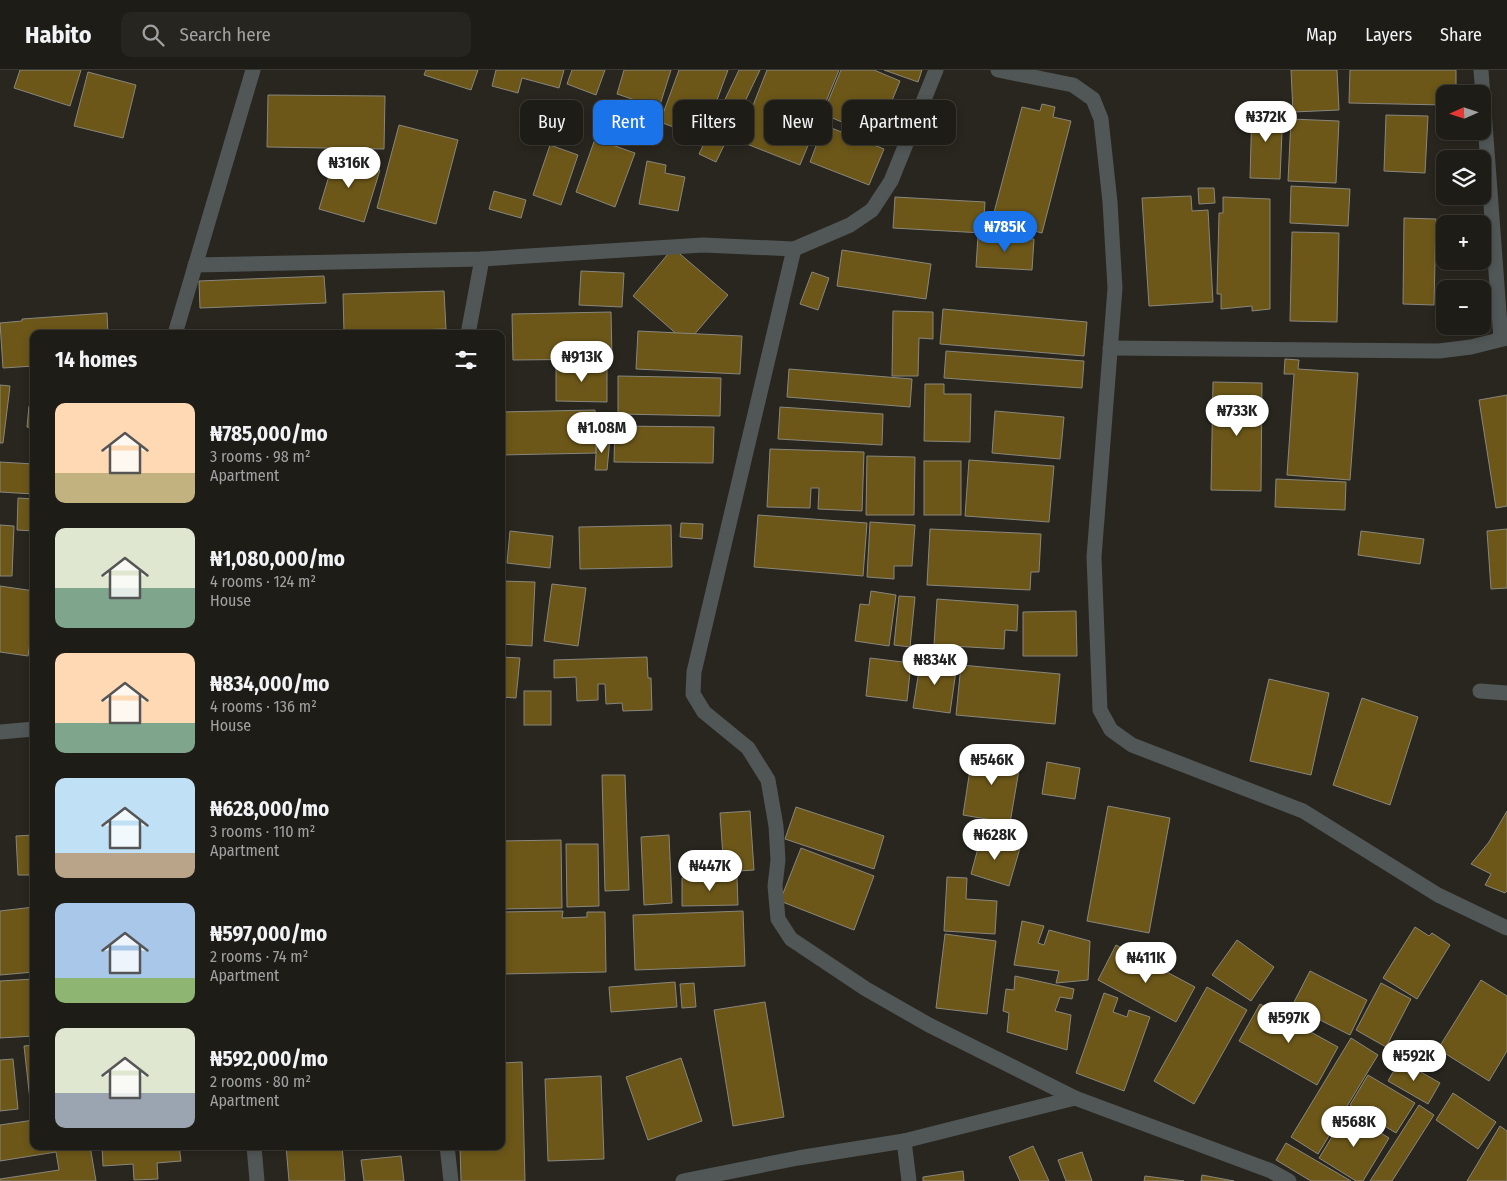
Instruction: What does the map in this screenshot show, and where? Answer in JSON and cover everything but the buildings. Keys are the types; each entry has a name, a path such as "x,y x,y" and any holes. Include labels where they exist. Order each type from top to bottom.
{"street":[{"path":"176,330 253,70"},
{"path":"195,265 482,259 703,245 794,248 850,225 872,210 891,181 936,70"},
{"path":"998,70 1073,86 1093,99 1098,112 1110,202 1115,288 1094,557 1100,710 1111,730 1132,745 1303,811 1438,895 1507,928"},
{"path":"1110,348 1439,350 1471,347 1504,338 1481,70"},
{"path":"794,248 694,672 693,694 704,712 748,748 768,780 776,826 778,919 791,939 866,989 929,1025 1075,1098 1271,1170 1289,1181"},
{"path":"469,330 482,259"},
{"path":"1480,691 1507,693"},
{"path":"0,732 30,729"},
{"path":"683,1181 798,1158 904,1141 1075,1098"},
{"path":"904,1141 909,1181"},
{"path":"254,1150 257,1181"},
{"path":"448,1150 451,1181"}]}
